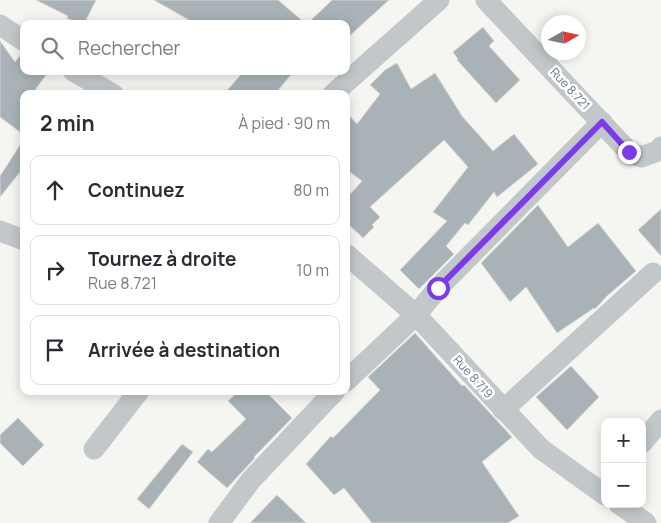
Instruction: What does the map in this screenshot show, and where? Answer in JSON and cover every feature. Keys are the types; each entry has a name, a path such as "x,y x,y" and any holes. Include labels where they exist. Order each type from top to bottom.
{"street":[{"path":"338,90 439,0"},
{"name":"Rue 8.721","path":"486,0 629,152 641,156 658,151 661,148"},
{"path":"0,25 20,38"},
{"path":"80,75 106,90"},
{"path":"350,376 416,315 438,288 602,122"},
{"path":"0,231 20,238"},
{"name":"Rue 8.719","path":"350,257 416,315 541,450 601,490"},
{"path":"503,410 653,273"},
{"path":"94,449 136,395"},
{"path":"219,523 251,480 331,395"},
{"path":"646,438 661,420"},
{"path":"624,508 639,521"}],"building":[{"path":"36,0 96,0 86,20 71,20 67,18 68,16"},
{"path":"154,0 278,0 301,20 189,20"},
{"path":"332,0 389,0 350,35 350,20 311,20"},
{"path":"483,27 494,41 489,46 520,80 496,103 457,60 453,52"},
{"path":"0,41 15,62 20,56 20,75 46,75 35,90 20,90 20,132 0,117"},
{"path":"397,63 411,89 435,73 462,116 493,151 514,134 538,164 497,197 494,192 468,225 465,223 446,246 454,254 419,289 400,270 447,221 433,212 468,167 444,140 370,207 380,217 372,225 374,227 363,238 350,226 350,194 362,181 350,172 350,116 357,124 380,94 370,85 385,70"},
{"path":"241,75 291,75 278,90 227,90"},
{"path":"20,145 20,172 0,197 0,176"},
{"path":"538,205 568,247 598,223 636,271 595,309 557,333 526,287 510,302 481,263"},
{"path":"661,209 661,256 638,230"},
{"path":"415,333 462,386 464,385 512,437 482,462 519,516 508,523 372,523 344,488 334,495 306,464 331,436 333,438 380,390 368,377"},
{"path":"571,366 599,397 567,430 536,397"},
{"path":"235,395 269,395 292,418 227,488 197,462 208,449 212,452 246,419 228,401"},
{"path":"18,418 44,445 23,466 0,443 0,435"},
{"path":"182,444 193,452 149,509 137,499"},
{"path":"277,495 306,523 250,523"}],"route":[{"path":"438,288 602,122 629,152"}]}
